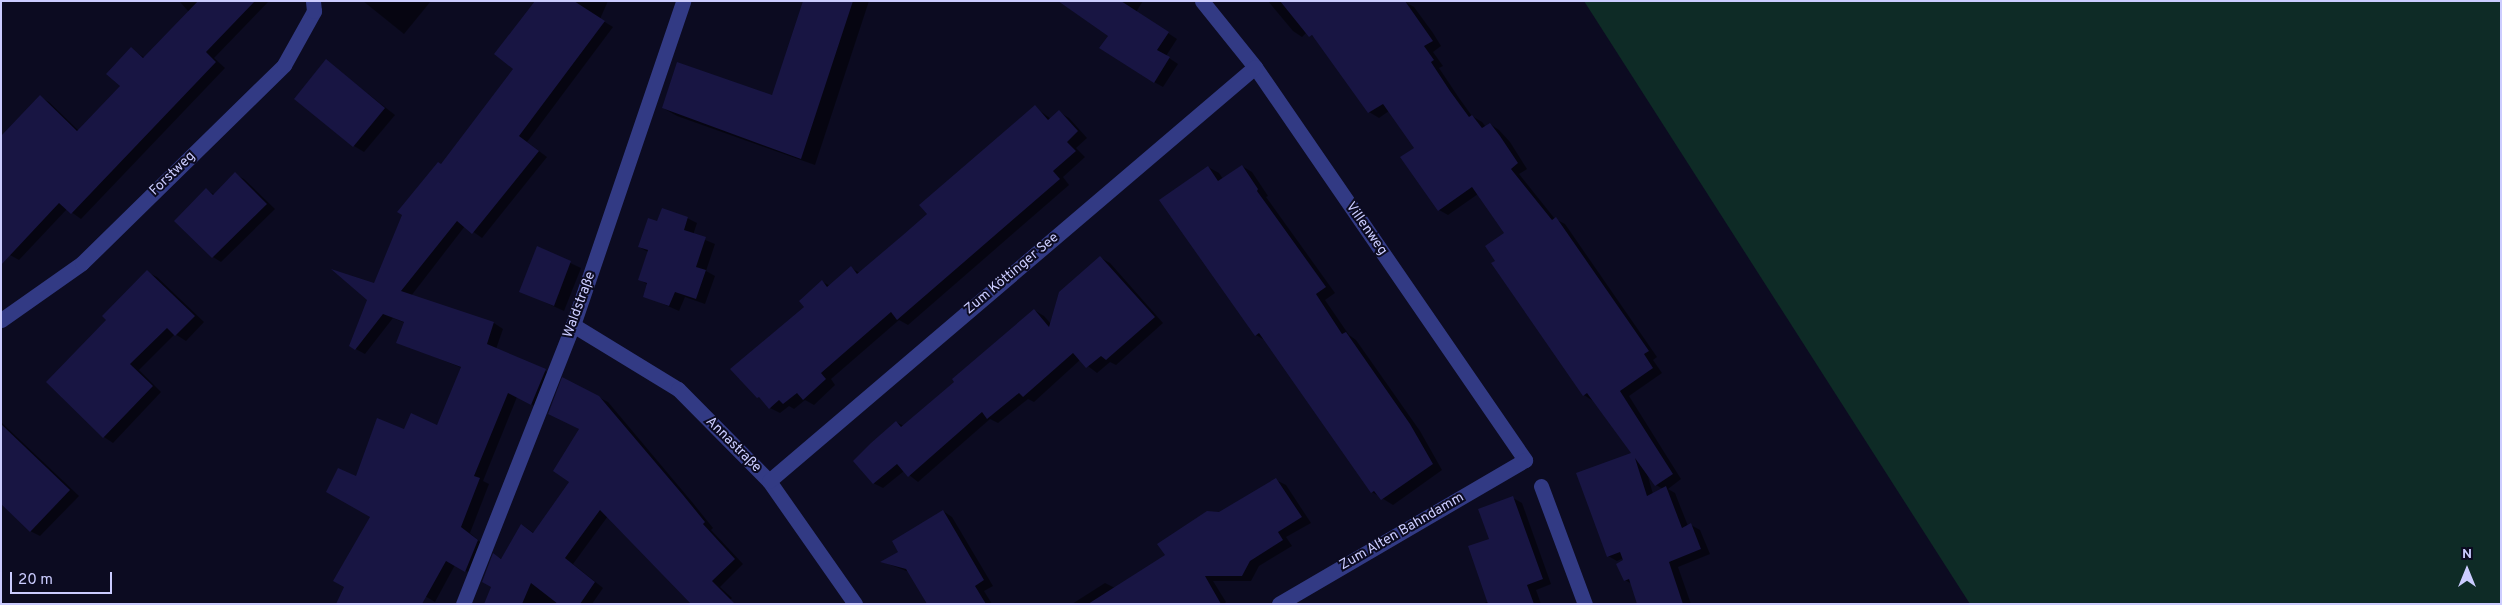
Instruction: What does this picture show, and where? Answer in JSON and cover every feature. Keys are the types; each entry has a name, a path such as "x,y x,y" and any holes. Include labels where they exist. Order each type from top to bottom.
{"street":[{"name":"Forstweg","path":"1,320 82,263 284,65 314,11 313,1"},
{"name":"Waldstraße","path":"463,604 573,326 682,1"},
{"name":"Villenweg","path":"1202,1 1255,68 1525,460"},
{"name":"Zum Köttinger See","path":"769,481 1255,68"},
{"name":"Annastraße","path":"573,326 678,389 769,481 855,604"},
{"name":"Zum Alten Bahndamm","path":"1279,604 1525,460"},
{"path":"1541,486 1585,604"}],"green space":[{"path":"1584,1 2501,1 2501,604 1970,604"}],"building":[{"path":"198,1 255,1 206,52 216,62 71,214 59,203 1,265 1,136 40,95 77,131 120,86 106,74 131,47 143,58"},
{"path":"535,1 574,1 605,21 519,136 539,151 472,234 457,221 401,291 494,322 487,344 546,369 531,405 508,393 474,476 480,478 461,527 478,540 465,572 446,561 422,604 336,604 344,587 333,581 370,517 326,492 338,468 356,476 377,418 404,429 411,413 437,425 461,367 396,343 404,322 383,314 355,350 349,346 367,300 331,269 374,283 402,215 397,212 438,162 441,164 513,69 494,54"},
{"path":"803,1 853,1 801,159 662,108 677,62 772,95"},
{"path":"1058,1 1121,1 1169,32 1157,50 1170,57 1154,83 1099,48 1108,36"},
{"path":"1280,1 1405,1 1433,41 1424,46 1434,60 1431,62 1450,91 1469,117 1472,115 1482,128 1490,123 1500,136 1518,163 1511,169 1552,220 1556,217 1649,351 1644,354 1653,368 1620,391 1673,474 1655,486 1635,458 1647,496 1666,486 1682,528 1691,523 1701,549 1669,562 1683,604 1637,604 1629,579 1624,581 1616,564 1623,560 1620,552 1607,557 1576,473 1631,453 1587,393 1583,396 1491,263 1495,261 1485,246 1504,233 1472,187 1438,211 1400,157 1414,148 1383,104 1368,113 1312,35 1309,37"},
{"path":"326,59 385,108 353,147 294,99"},
{"path":"1035,105 1048,120 1059,110 1078,131 1067,142 1076,151 1053,171 1060,179 897,320 891,312 821,373 826,379 803,400 797,393 783,404 779,400 769,409 730,369 804,307 799,301 822,280 827,287 851,266 857,274 903,235 927,214 919,205"},
{"path":"1242,165 1258,189 1257,191 1326,287 1316,294 1342,334 1346,332 1410,424 1433,464 1381,500 1374,491 1371,493 1259,333 1255,336 1159,200 1208,166 1218,181"},
{"path":"235,172 267,204 212,258 174,221 206,188 213,195"},
{"path":"662,208 688,217 684,230 706,237 696,267 706,270 696,299 675,292 669,306 643,297 647,283 638,280 648,250 638,247 648,218 657,221"},
{"path":"537,246 571,261 554,306 519,292"},
{"path":"1100,256 1155,317 1106,360 1101,356 1086,368 1073,353 1023,397 1019,393 987,419 982,412 908,477 897,464 873,484 853,461 896,421 901,427 954,382 952,379 1034,309 1049,327 1059,292"},
{"path":"147,270 195,316 175,336 167,328 130,364 153,386 103,438 46,382 106,320 102,316"},
{"path":"562,377 599,396 705,522 703,524 735,559 712,581 735,604 691,604 600,510 565,558 595,582 580,604 558,604 531,583 522,604 484,604 491,587 482,582 493,553 501,559 521,524 533,533 569,482 553,471 579,429 548,414"},
{"path":"1,424 70,490 30,532 1,504"},
{"path":"1276,478 1302,517 1278,532 1283,540 1250,561 1242,576 1205,576 1221,604 1088,604 1165,555 1157,544 1207,511 1219,512"},
{"path":"1513,496 1543,579 1527,585 1534,604 1488,604 1468,546 1489,539 1478,509"},
{"path":"943,510 984,580 975,586 986,604 927,604 906,569 880,562 898,552 892,541"}]}
